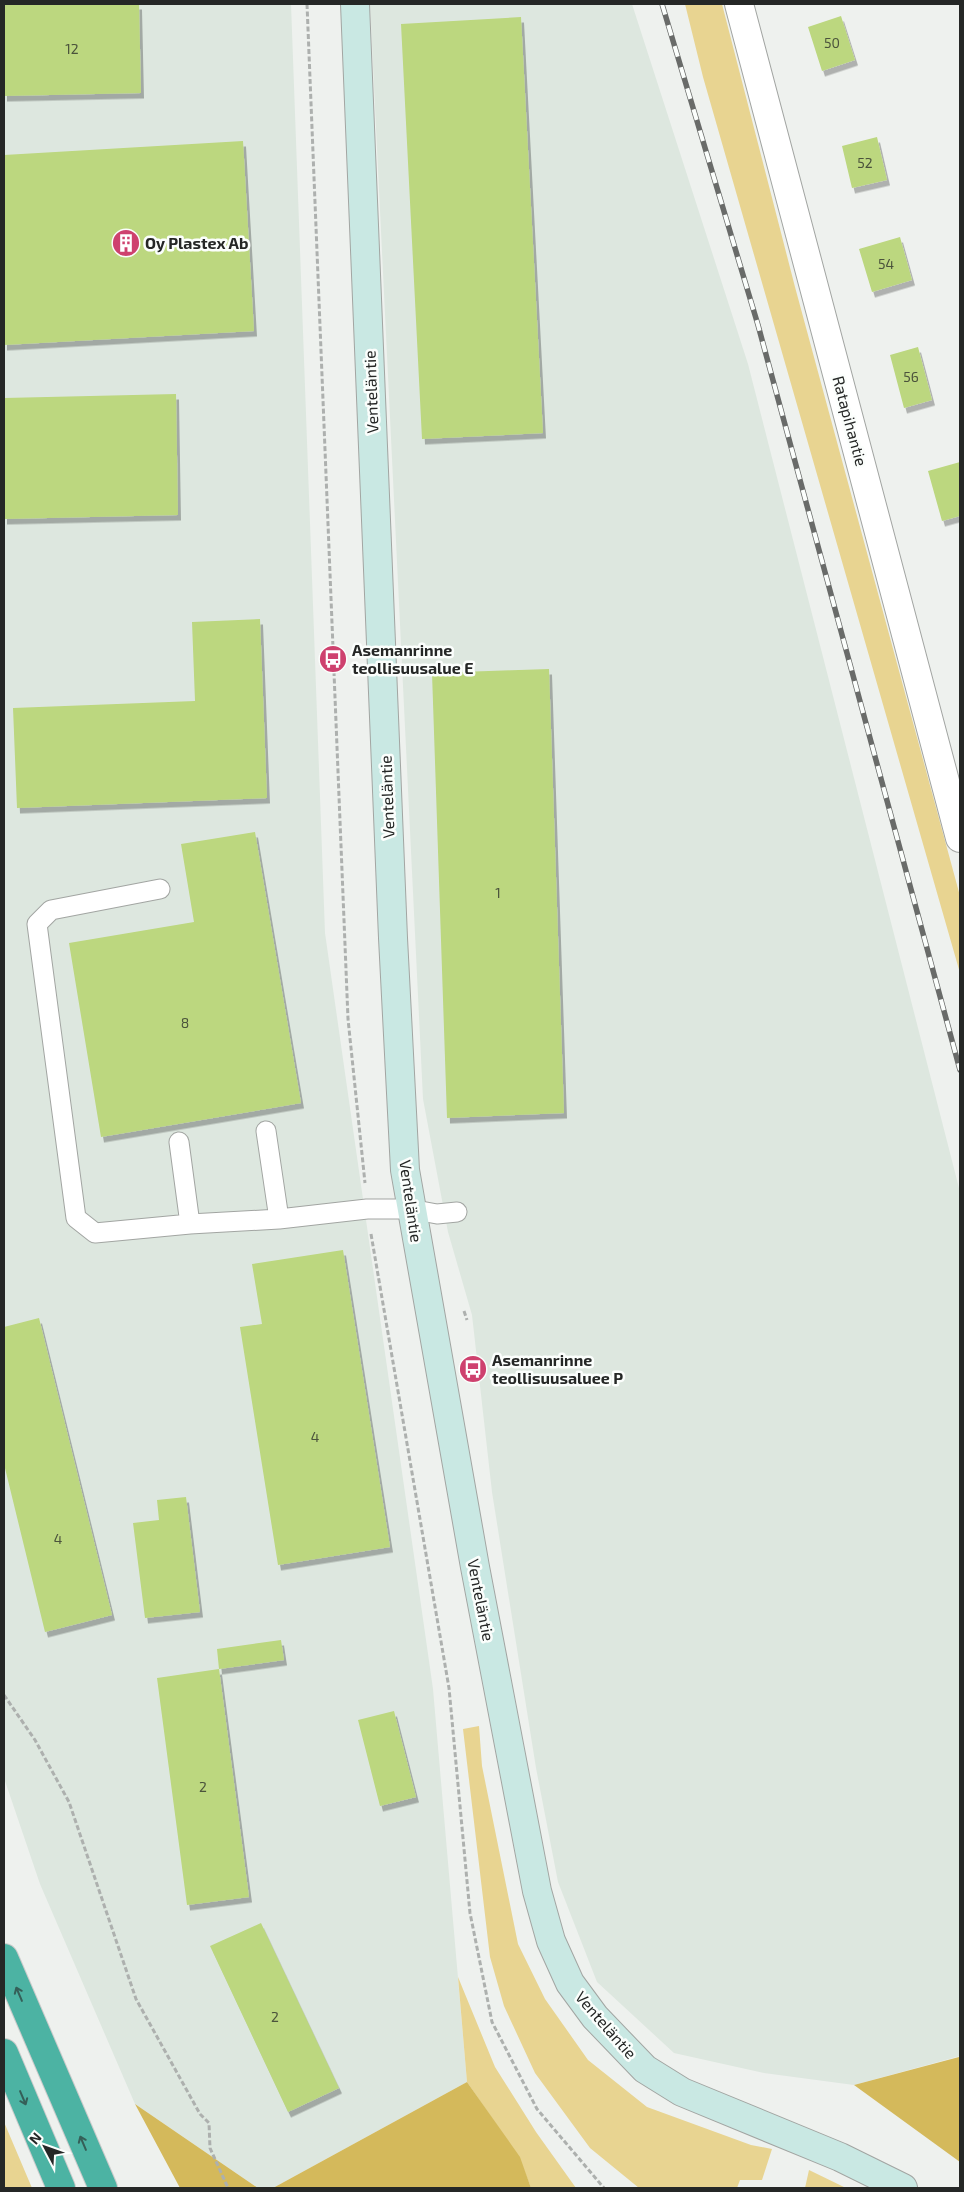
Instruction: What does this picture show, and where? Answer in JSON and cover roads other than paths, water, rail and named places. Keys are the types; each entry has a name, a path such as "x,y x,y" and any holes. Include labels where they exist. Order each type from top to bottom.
{"highway":[{"path":"4,1958 103,2188"},
{"path":"4,2053 61,2188"}],"street":[{"name":"Venteläntie","path":"355,4 393,938 405,1170 410,1208 475,1567 536,1891 551,1941 570,1983 595,2017 645,2069 682,2092 840,2156 903,2188"},
{"name":"Ratapihantie","path":"739,4 960,838"}],"lane":[{"path":"160,889 50,910 37,924 76,1218 95,1234 190,1224 279,1219 367,1209 410,1208 437,1214 456,1212"},
{"path":"266,1131 279,1219"},
{"path":"179,1142 190,1224"}],"railway":[{"path":"662,4 758,325 960,1070"}],"place":[{"name":"Oy Plastex Ab","path":"126,243"},
{"name":"Asemanrinne teollisuusalue E","path":"333,659"},
{"name":"Asemanrinne teollisuusaluee P","path":"473,1369"}]}
